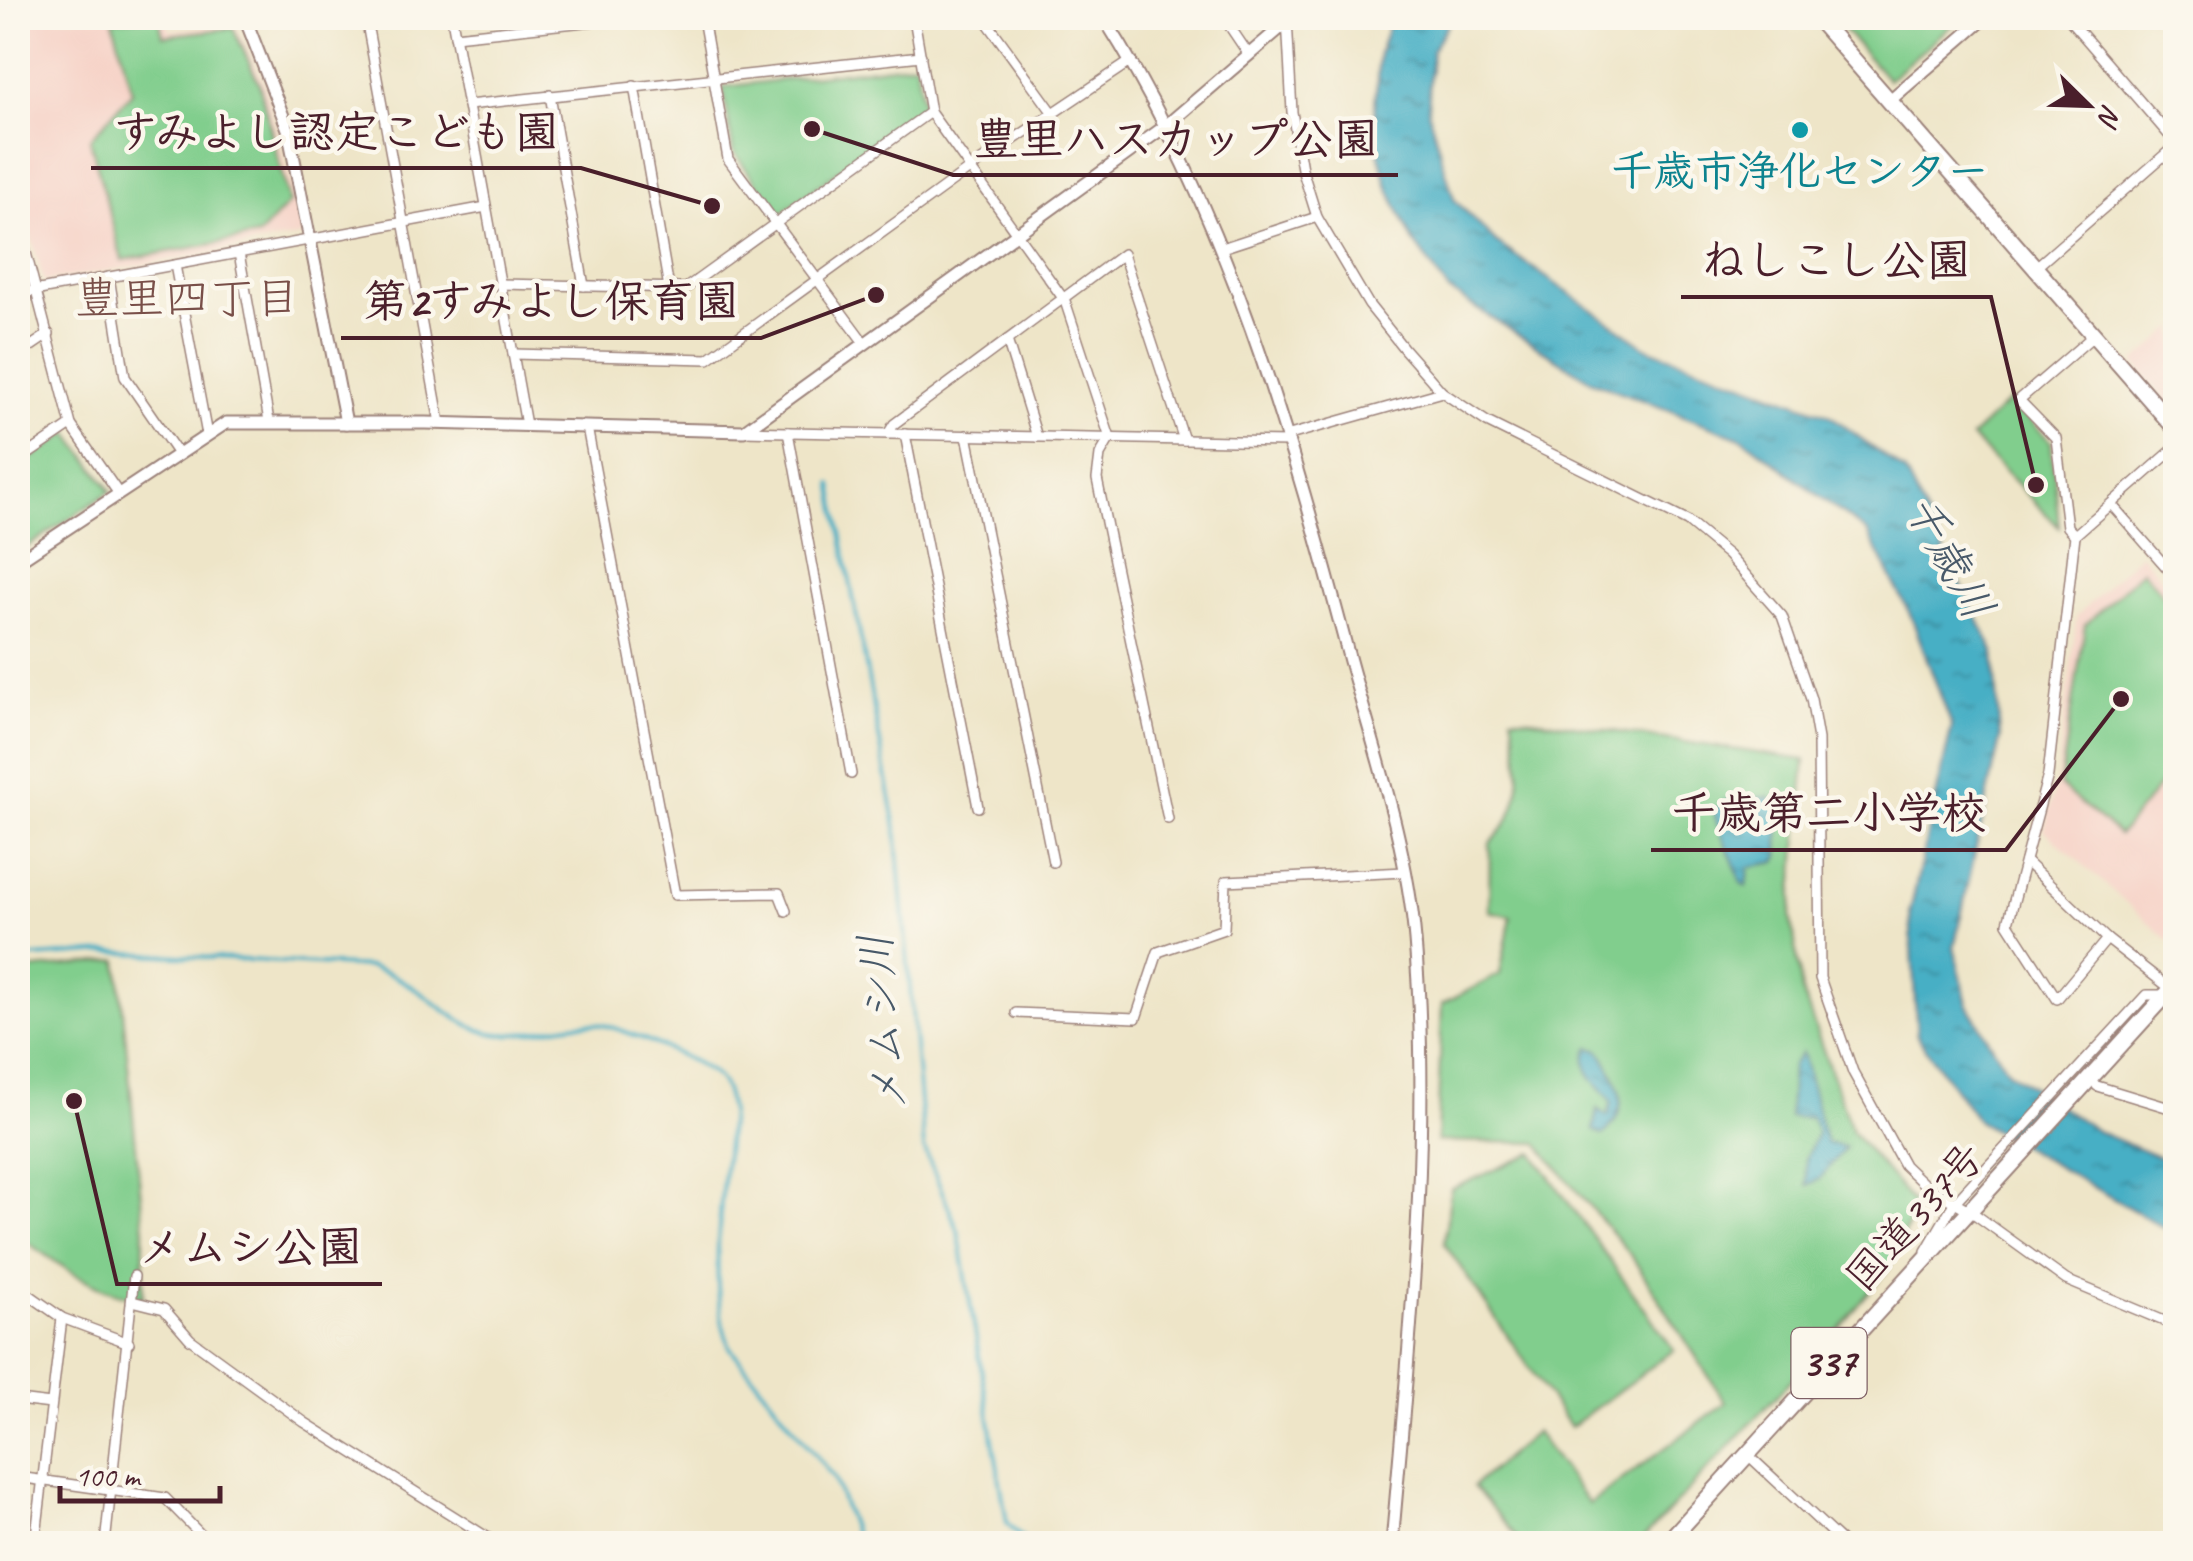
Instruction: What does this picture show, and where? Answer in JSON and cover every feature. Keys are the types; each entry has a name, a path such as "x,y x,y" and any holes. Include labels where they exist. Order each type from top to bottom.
{"highway":[{"path":"1817,18 2176,429"},
{"name":"国道337号","path":"1666,1544 1969,1210 1990,1177 2093,1061 2169,990"}],"street":[{"path":"245,18 288,129 346,423"},
{"path":"366,18 440,423"},
{"path":"452,18 526,426"},
{"path":"456,36 622,18"},
{"path":"703,18 728,159 865,344"},
{"path":"914,18 930,112 1063,298 1110,438 1100,455 1097,479 1168,819"},
{"path":"984,18 1054,113"},
{"path":"1104,18 1167,125 1222,248 1312,518 1405,872 1418,984 1417,1218 1392,1544"},
{"path":"1224,18 1248,55"},
{"path":"1888,100 1985,18"},
{"path":"2034,268 2176,144 2068,18"},
{"path":"744,430 1167,125 1286,20"},
{"path":"1286,20 1292,112 1302,169 1317,217 1368,305 1442,392 1487,422 1687,521 1728,555 1782,616 1810,699 1818,739 1820,978 1852,1072 1904,1164 1927,1187 1969,1210 2066,1280 2176,1326"},
{"path":"468,104 920,56"},
{"path":"513,354 708,359 971,168 1132,61"},
{"path":"634,86 669,288"},
{"path":"550,96 584,286"},
{"path":"500,284 686,288 930,112"},
{"path":"18,294 486,207"},
{"path":"1222,248 1317,217"},
{"path":"18,222 72,425 119,494"},
{"path":"240,253 269,422"},
{"path":"888,434 894,424 1124,254 1184,440"},
{"path":"176,265 206,434"},
{"path":"109,277 125,378 178,454"},
{"path":"18,356 50,334"},
{"path":"2075,536 2067,526 2056,438 2019,400 2093,336"},
{"path":"1007,340 1037,437"},
{"path":"18,562 226,424 440,423 1286,439 1442,392"},
{"path":"18,462 72,425"},
{"path":"587,427 675,895 778,892 786,911"},
{"path":"788,432 851,774"},
{"path":"905,434 978,807"},
{"path":"967,435 1053,862"},
{"path":"2107,939 2057,999 2008,923 2050,758 2075,536 2176,447"},
{"path":"2111,504 2176,578"},
{"path":"2026,861 2107,939 2169,990"},
{"path":"1016,1013 1136,1018 1158,952 1224,929 1226,881 1405,872"},
{"path":"2096,1086 2176,1110"},
{"path":"1914,1271 1954,1203 1990,1177"},
{"path":"105,1544 134,1276"},
{"path":"18,1288 62,1318 128,1343"},
{"path":"132,1301 164,1309 190,1338 304,1422 498,1544"},
{"path":"35,1544 62,1318"},
{"path":"18,1400 51,1404"},
{"path":"1746,1453 1844,1544"},
{"path":"18,1477 165,1498 204,1542"}],"shaded area":[{"path":"18,18 167,18 170,31 234,24 263,81 304,236 44,282 18,192"},
{"path":"2175,327 2175,410 2134,363"},
{"path":"2140,553 2175,594 2175,946 2044,830 2057,782 2077,616"}],"green space":[{"path":"159,18 163,36 233,28 259,83 289,203 258,236 122,260 90,139 132,92 113,20"},
{"path":"1834,18 1960,18 1888,80"},
{"path":"916,63 923,108 779,215 733,151 723,87"},
{"path":"2010,400 2051,442 2059,527 1971,437"},
{"path":"69,433 111,491 18,553 18,467"},
{"path":"2142,570 2175,609 2175,767 2119,835 2060,786 2085,625"},
{"path":"1512,716 1805,760 1791,914 1802,991 1852,1131 1916,1207 1888,1269 1839,1329 1639,1543 1522,1543 1473,1486 1536,1432 1589,1504 1726,1403 1632,1257 1537,1143 1437,1141 1442,1004 1500,974 1511,916 1489,911 1490,843 1511,815 1519,784"},
{"path":"118,960 144,1230 143,1298 93,1284 18,1236 18,971"},
{"path":"1533,1153 1674,1350 1570,1427 1444,1243 1451,1189"}],"water":[{"path":"1391,18 1451,18 1432,50 1428,111 1454,199 1496,242 1647,348 1830,415 1905,472 1994,651 2000,739 1954,947 1967,1004 2007,1070 2098,1132 2175,1164 2175,1234 1978,1121 1917,1036 1910,912 1952,726 1911,616 1868,533 1744,439 1592,381 1449,291 1413,241 1387,185 1373,132 1379,53"},
{"path":"1770,797 1780,814 1779,857 1776,862 1749,867 1747,886 1741,882 1714,811 1726,800"},
{"path":"1590,1047 1600,1050 1620,1093 1618,1114 1603,1135 1593,1130 1597,1109 1607,1116 1612,1102 1588,1071 1586,1055"},
{"path":"1802,1053 1826,1143 1845,1147 1820,1179 1807,1185 1805,1159 1817,1133 1812,1118 1789,1117 1792,1065"}],"waterway":[{"name":"メムシ川","path":"832,484 896,828 924,1148 958,1230 1007,1523 1029,1544"},
{"path":"18,958 109,952 370,967 401,980 483,1031 511,1034 597,1024 641,1038 708,1070 723,1085 730,1112 719,1234 723,1325 731,1349 834,1478 858,1544"}],"place":[{"name":"豊里ハスカップ公園","path":"812,129"},
{"name":"千歳市浄化センター","path":"1800,130"},
{"name":"すみよし認定こども園","path":"712,206"},
{"name":"第2すみよし保育園","path":"876,295"},
{"name":"ねしこし公園","path":"2036,485"},
{"name":"千歳第二小学校","path":"2121,699"},
{"name":"メムシ公園","path":"74,1101"}],"district":[{"name":"豊里四丁目","path":"187,298"}],"water label":[{"name":"千歳川","path":"1949,557"}]}
